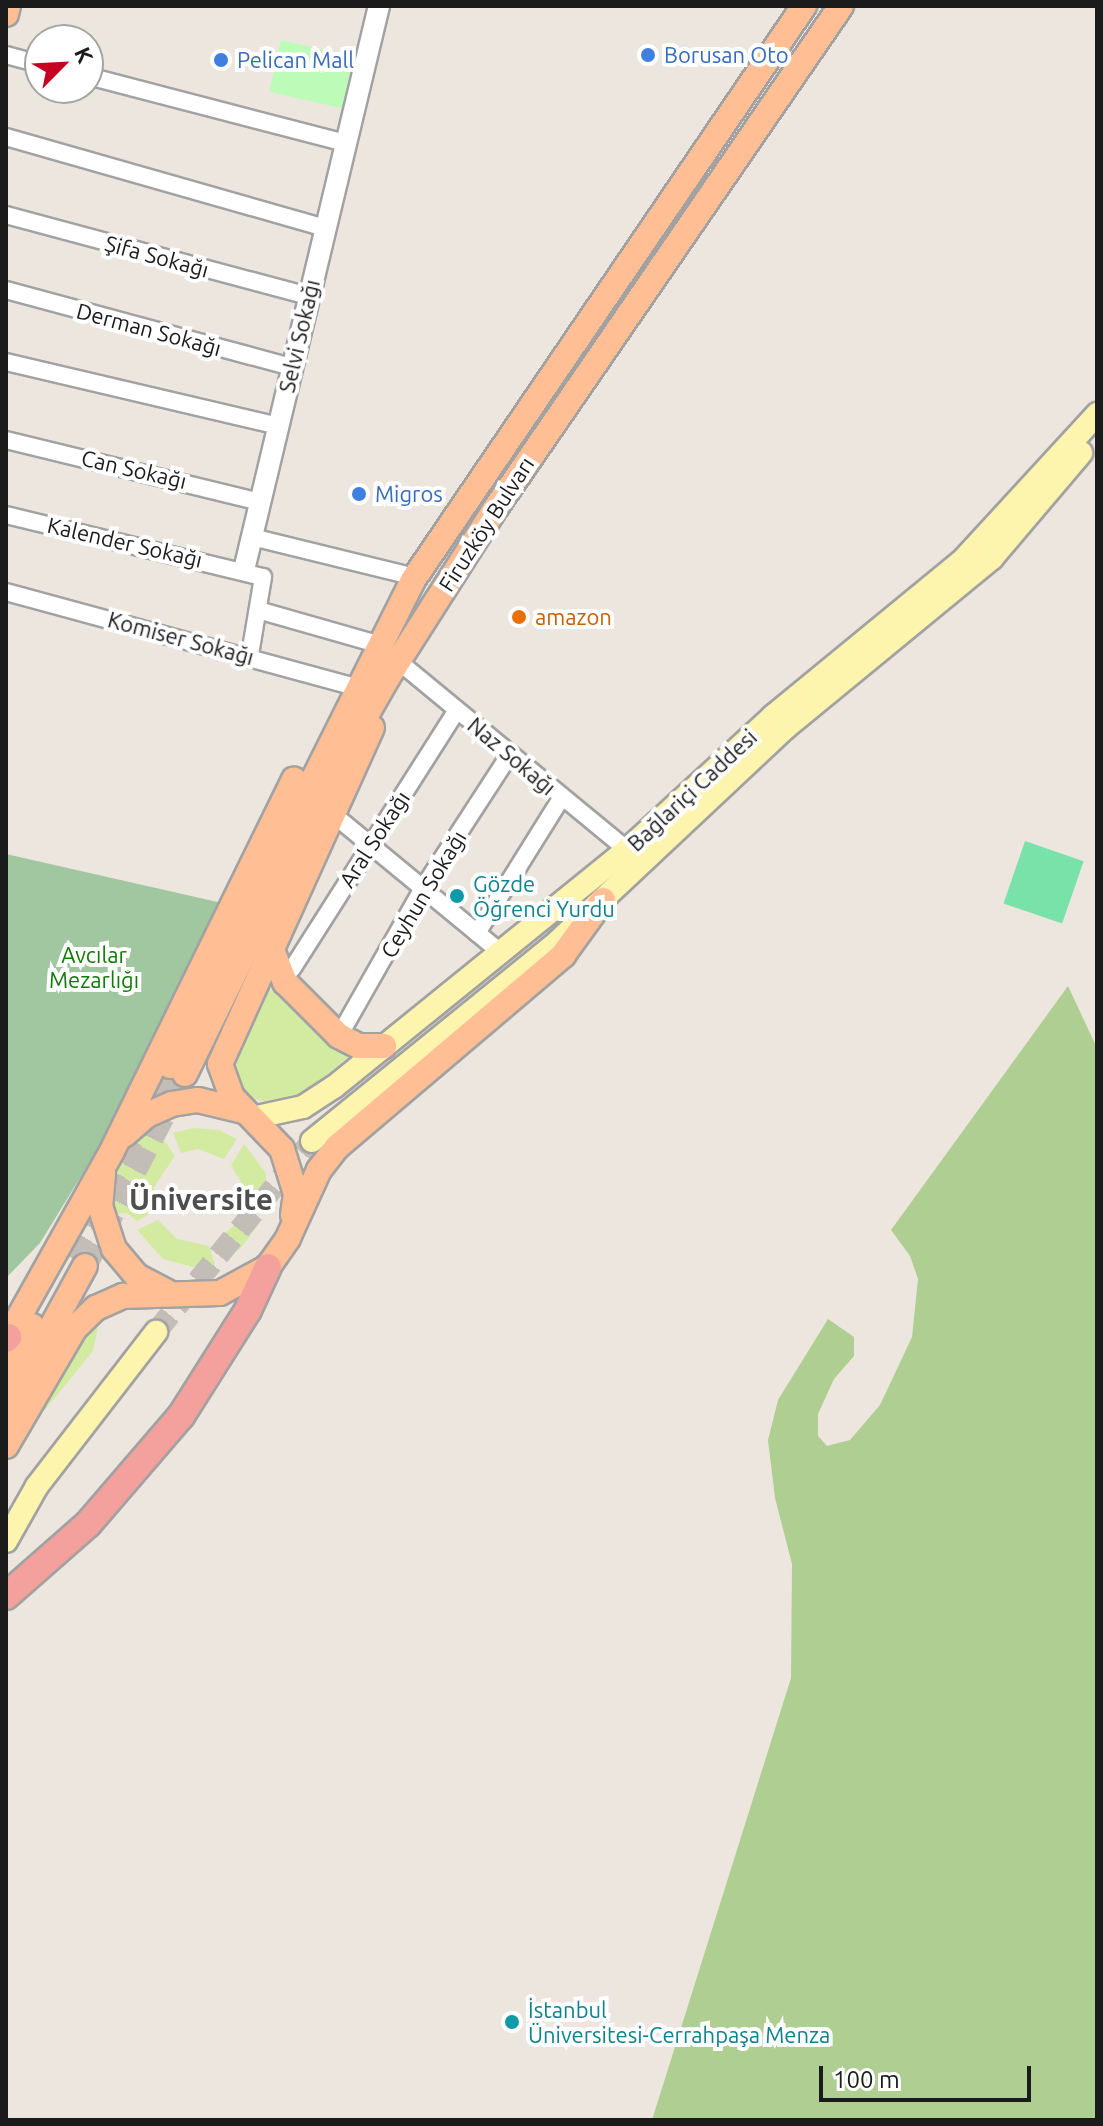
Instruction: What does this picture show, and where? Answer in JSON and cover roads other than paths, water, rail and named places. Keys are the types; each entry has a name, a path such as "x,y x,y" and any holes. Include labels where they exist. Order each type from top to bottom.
{"highway":[{"path":"6,1596 88,1524 181,1416 248,1310 268,1267"}],"main road":[{"path":"6,14 8,6"},
{"name":"Firuzköy Bulvarı","path":"804,6 415,577 356,687 177,1070 326,786 393,669 493,512 841,6"},
{"path":"691,226 701,196 732,142 723,125"},
{"name":"Bağlariçi Caddesi","path":"312,1141 603,900 911,613 982,543 1097,414"},
{"name":"Bağlariçi Caddesi","path":"248,1114 303,1107 384,1046 627,850 773,716 911,613 992,558 1031,519 1097,433"},
{"path":"292,1225 292,1170 282,1149 248,1114 222,1075 222,1052 367,747 393,669"},
{"path":"7,1338 111,1153 292,783 356,687"},
{"path":"6,1446 86,1316 123,1296 220,1293 268,1267 319,1170 337,1147 563,955 603,900"},
{"path":"272,950 285,982 339,1036 359,1046 384,1046"},
{"path":"169,1293 131,1270 106,1234 100,1206 111,1153 137,1123 172,1104 198,1100 248,1114"},
{"path":"6,1372 78,1262 6,1410"},
{"path":"6,1541 37,1486 156,1332"}],"street":[{"name":"Selvi Sokağı","path":"244,570 379,6"},
{"path":"104,80 345,143"},
{"path":"6,137 325,228"},
{"name":"Şifa Sokağı","path":"6,215 309,296"},
{"name":"Derman Sokağı","path":"6,290 292,367"},
{"path":"6,362 278,426"},
{"name":"Can Sokağı","path":"6,440 260,502"},
{"name":"Kalender Sokağı","path":"6,515 244,570"},
{"path":"252,537 415,577"},
{"path":"244,570 263,577 250,655"},
{"name":"Komiser Sokağı","path":"6,592 250,655 356,687"},
{"path":"258,610 377,644"},
{"name":"Naz Sokağı","path":"393,669 457,710 627,850"},
{"name":"Aral Sokağı","path":"292,969 457,710"},
{"name":"Ceyhun Sokağı","path":"339,1036 423,888 510,754"},
{"path":"477,933 562,797"},
{"path":"334,815 500,952"}],"tunnel":[{"path":"70,1257 170,1066"},
{"path":"85,1266 185,1074"},
{"path":"156,1332 312,1141"}],"place":[{"name":"Borusan Oto","path":"648,55"},
{"name":"Pelican Mall","path":"221,60"},
{"name":"Migros","path":"359,494"},
{"name":"amazon","path":"519,617"},
{"name":"Gözde Öğrenci Yurdu","path":"457,896"},
{"name":"İstanbul Üniversitesi-Cerrahpaşa Menza","path":"512,2022"}],"district":[{"name":"Üniversite","path":"201,1199"}],"park label":[{"name":"Avcılar Mezarlığı","path":"94,966"}]}
